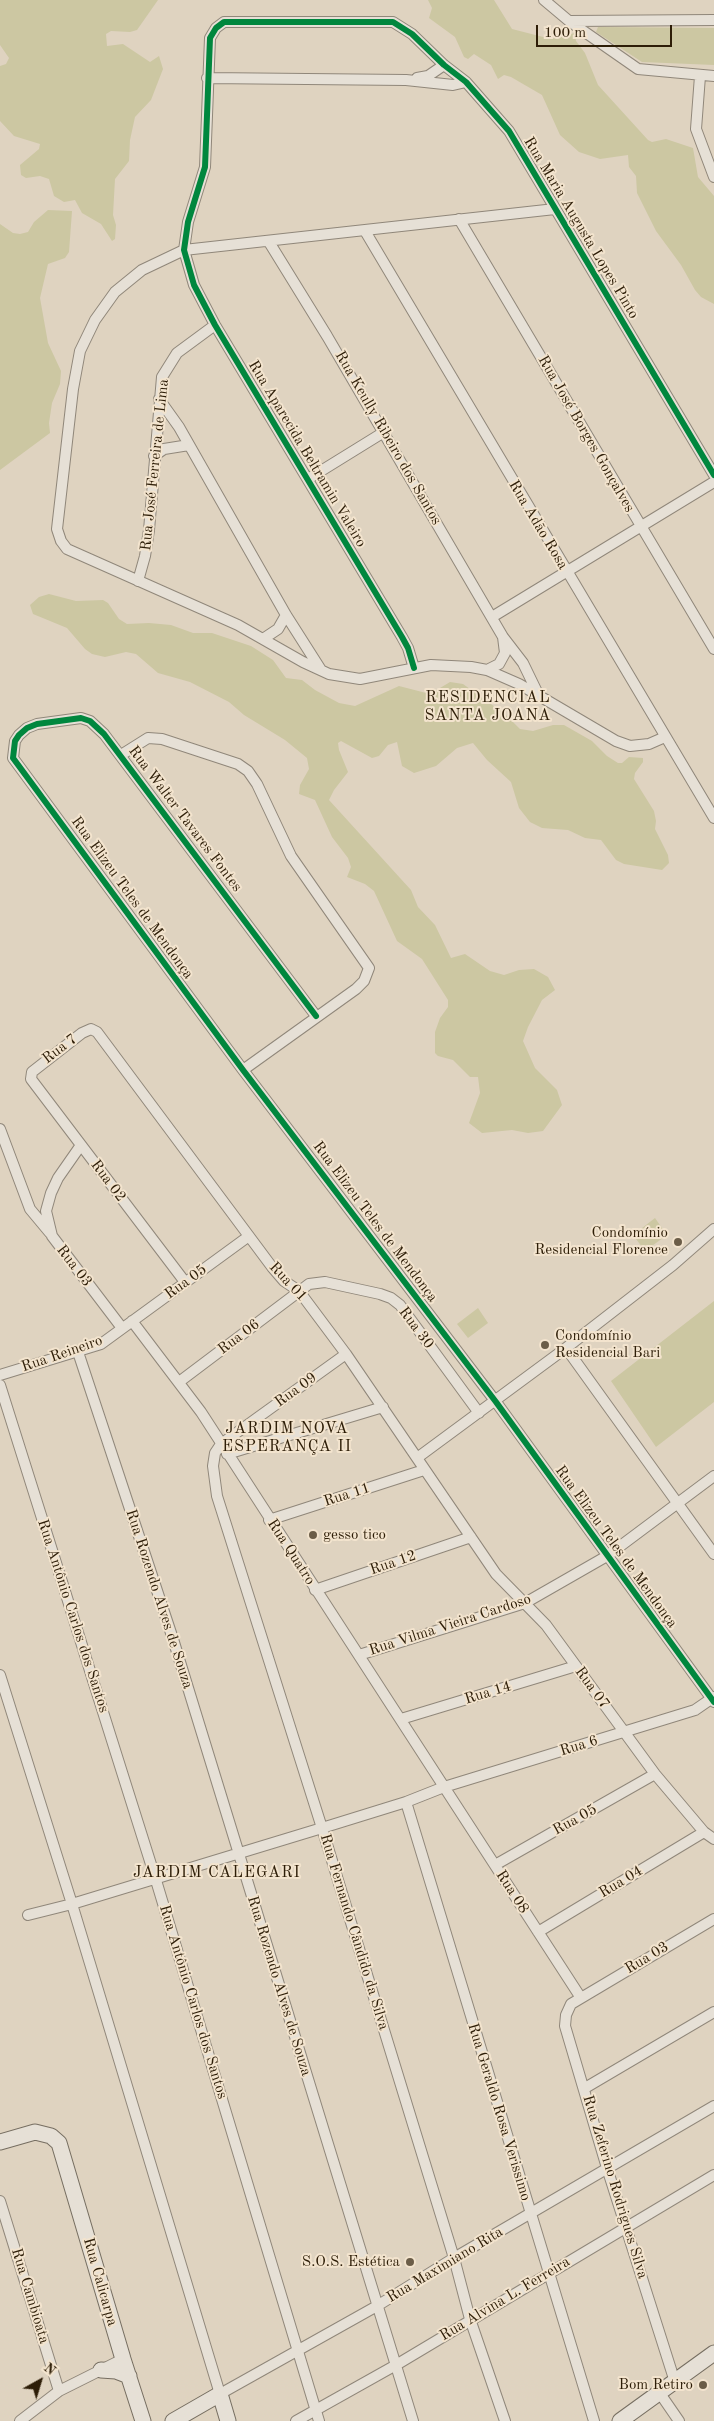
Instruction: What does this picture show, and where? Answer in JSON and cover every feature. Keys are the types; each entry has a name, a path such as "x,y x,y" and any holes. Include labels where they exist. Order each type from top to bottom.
{"street":[{"path":"544,0 569,21 638,69 714,76"},
{"path":"569,21 714,20"},
{"name":"Rua Maria Augusta Lopes Pinto","path":"207,78 210,38 216,28 224,22 393,22 412,34 444,65 466,82 509,131 714,475"},
{"path":"406,80 428,76 444,65"},
{"path":"700,76 696,129 714,177"},
{"path":"184,250 188,222 205,167 207,78 406,80 453,85 466,82"},
{"path":"555,209 184,250 142,270 114,292 95,320 80,351 73,389 57,529 61,541 74,552 238,625 322,671 360,679 414,668 452,664 487,670 519,684 616,741 630,746 649,744 665,737"},
{"name":"Rua José Borges Gonçalves","path":"459,219 714,649"},
{"name":"Rua Adão Rosa","path":"365,231 566,573 714,818"},
{"name":"Rua Keully Ribeiro dos Santos","path":"269,242 327,336 492,617 523,663 539,696"},
{"name":"Rua Aparecida Beltramin Valeiro","path":"184,250 194,285 215,325 402,637 408,648 414,668"},
{"name":"Rua José Ferreira de Lima","path":"138,581 149,530 162,377 177,353 215,325"},
{"path":"159,399 189,445 286,615 322,671"},
{"path":"308,479 384,432"},
{"path":"154,456 171,446 189,445"},
{"path":"492,617 714,482"},
{"path":"263,639 278,629 286,615"},
{"path":"487,670 499,664 505,653 504,636"},
{"name":"Rua Walter Tavares Fontes","path":"14,758 15,741 27,728 37,724 81,718 90,721 104,734 121,755 316,1016"},
{"path":"121,755 148,738 162,739 238,764 248,771 257,784 291,856 369,968 364,981 356,989 243,1070"},
{"name":"Rua Elizeu Teles de Mendonça","path":"14,758 243,1070 496,1402 713,1699"},
{"name":"Rua 7","path":"31,1080 32,1072 82,1033 91,1029 97,1032"},
{"name":"Rua 01","path":"97,1032 249,1236 284,1281 299,1292 346,1354 471,1537"},
{"name":"Rua 02","path":"31,1080 185,1282"},
{"path":"0,1129 30,1209 52,1236"},
{"name":"Rua 03","path":"81,1145 51,1193 46,1210 52,1236 122,1328"},
{"path":"416,1458 496,1402 673,1266 714,1229"},
{"name":"Rua 05","path":"122,1328 249,1236"},
{"name":"Rua 30","path":"299,1292 309,1284 325,1282 391,1298 400,1305 479,1414"},
{"name":"Rua 06","path":"179,1382 299,1292"},
{"name":"Rua Quatro","path":"132,1321 179,1382 221,1444 444,1787"},
{"name":"Rua Reineiro","path":"0,1375 101,1344 122,1328"},
{"path":"566,1348 714,1554"},
{"name":"Rua Rozendo Alves de Souza","path":"78,1352 173,1639 413,2421"},
{"name":"Rua 09","path":"221,1444 346,1354"},
{"name":"Rua Antônio Carlos dos Santos","path":"0,1385 156,1877 319,2421"},
{"path":"227,1454 383,1407"},
{"name":"Rua Fernando Cândido da Silva","path":"221,1444 215,1453 213,1466 217,1496 322,1828 454,2258 470,2319 505,2421"},
{"name":"Rua 11","path":"269,1520 424,1470"},
{"name":"Rua Vilma Vieira Cardoso","path":"359,1655 525,1603 607,1556 714,1476"},
{"name":"Rua 12","path":"315,1590 471,1537"},
{"name":"Rua 07","path":"471,1537 496,1574 546,1625 655,1774 704,1832 714,1838"},
{"name":"Rua 14","path":"401,1719 576,1666"},
{"path":"0,1675 72,1904 228,2421"},
{"name":"Rua 6","path":"28,1915 72,1904 406,1802 444,1787 695,1710 713,1699"},
{"name":"Rua 05","path":"495,1865 655,1774"},
{"name":"Rua 08","path":"444,1787 581,1998"},
{"name":"Rua Geraldo Rosa Verissimo","path":"406,1802 594,2421"},
{"name":"Rua 04","path":"538,1932 704,1832"},
{"name":"Rua 03","path":"581,1998 714,1919"},
{"name":"Rua Zeferino Rodrigues Silva","path":"581,1998 571,2004 566,2014 566,2026 607,2168 675,2382"},
{"path":"585,2088 714,2012"},
{"name":"Rua Maximiano Rita","path":"173,2421 377,2306 454,2258 714,2106"},
{"name":"Rua Calicarpa","path":"0,2142 35,2132 51,2136 59,2143 122,2359 143,2421"},
{"name":"Rua Alvina L. Ferreira","path":"296,2421 396,2365 714,2174"},
{"name":"Rua Cambioata","path":"0,2201 59,2391"},
{"path":"620,2421 714,2353"},
{"path":"20,2421 59,2391 122,2359"},
{"path":"101,2370 116,2371 129,2376"},
{"path":"659,2392 678,2421"}],"shaded area":[{"path":"0,0 158,0 137,30 130,32 111,31 106,34 107,46 123,44 150,62 159,56 163,69 151,100 135,117 130,140 129,161 115,179 113,215 116,225 115,239 112,241 101,224 82,213 75,200 64,202 54,196 49,179 40,176 26,178 21,175 20,165 39,149 40,144 14,136 0,121 0,66 6,64 9,58 0,45"},
{"path":"428,0 494,0 512,29 551,39 575,33 576,41 585,53 598,85 648,140 652,142 666,139 693,148 698,177 714,196 714,304 701,297 695,290 681,265 656,231 637,193 636,176 629,167 628,155 600,159 579,152 560,135 542,95 511,77 504,75 498,79 491,65 474,54 468,59 464,57 455,37 429,18 432,8"},
{"path":"598,27 714,28 714,65 642,62 596,32"},
{"path":"48,210 72,211 69,252 65,258 48,264 40,298 48,343 61,371 60,384 52,403 49,423 50,433 0,470 0,224 13,233 28,232 34,222"},
{"path":"49,594 76,601 103,600 108,603 119,619 127,624 171,625 193,633 212,633 251,646 273,660 286,678 302,680 315,690 339,703 355,706 399,686 430,694 450,682 463,684 505,714 520,729 533,731 553,725 564,725 592,741 607,756 618,763 622,763 629,757 643,758 643,762 635,773 634,779 654,811 655,829 668,855 669,863 662,870 624,864 616,860 601,840 585,838 568,830 542,828 530,822 519,808 511,782 487,760 473,743 457,748 436,766 414,773 402,766 397,742 388,745 379,756 372,758 341,741 338,743 348,772 329,800 411,890 418,907 435,925 451,958 465,954 490,971 504,975 519,970 534,969 548,977 555,990 542,1000 523,1041 535,1068 557,1090 562,1105 543,1131 528,1133 512,1130 482,1133 469,1123 480,1093 478,1077 470,1077 453,1060 438,1056 435,1053 435,1032 440,1018 448,1007 448,1000 422,959 397,941 374,891 365,884 347,877 351,867 348,858 332,837 315,800 299,794 300,785 309,769 307,758 285,740 244,715 229,702 190,682 158,673 136,654 126,652 105,657 92,654 85,649 67,628 33,614 30,605 39,597"},
{"path":"655,1218 667,1235 645,1251 633,1235"},
{"path":"714,1301 714,1402 656,1447 611,1381"},
{"path":"478,1308 488,1323 468,1338 457,1324"}],"cycle path":[{"path":"414,668 408,648 402,637 215,325 194,285 184,250 188,222 205,167 210,38 216,28 224,22 393,22 412,34 444,65 466,82 509,131 714,475"},
{"path":"316,1016 104,734 90,721 81,718 37,724 27,728 19,735 15,741 13,758 243,1070 496,1402 714,1702"}],"place":[{"name":"Condomínio Residencial Florence","path":"678,1242"},
{"name":"Condomínio Residencial Bari","path":"545,1345"},
{"name":"gesso tico","path":"313,1535"},
{"name":"S.O.S. Estética","path":"410,2262"},
{"name":"Bom Retiro","path":"703,2385"}],"district":[{"name":"RESIDENCIAL SANTA JOANA","path":"488,707"},
{"name":"JARDIM NOVA ESPERANÇA II","path":"287,1438"},
{"name":"JARDIM CALEGARI","path":"217,1873"}]}
